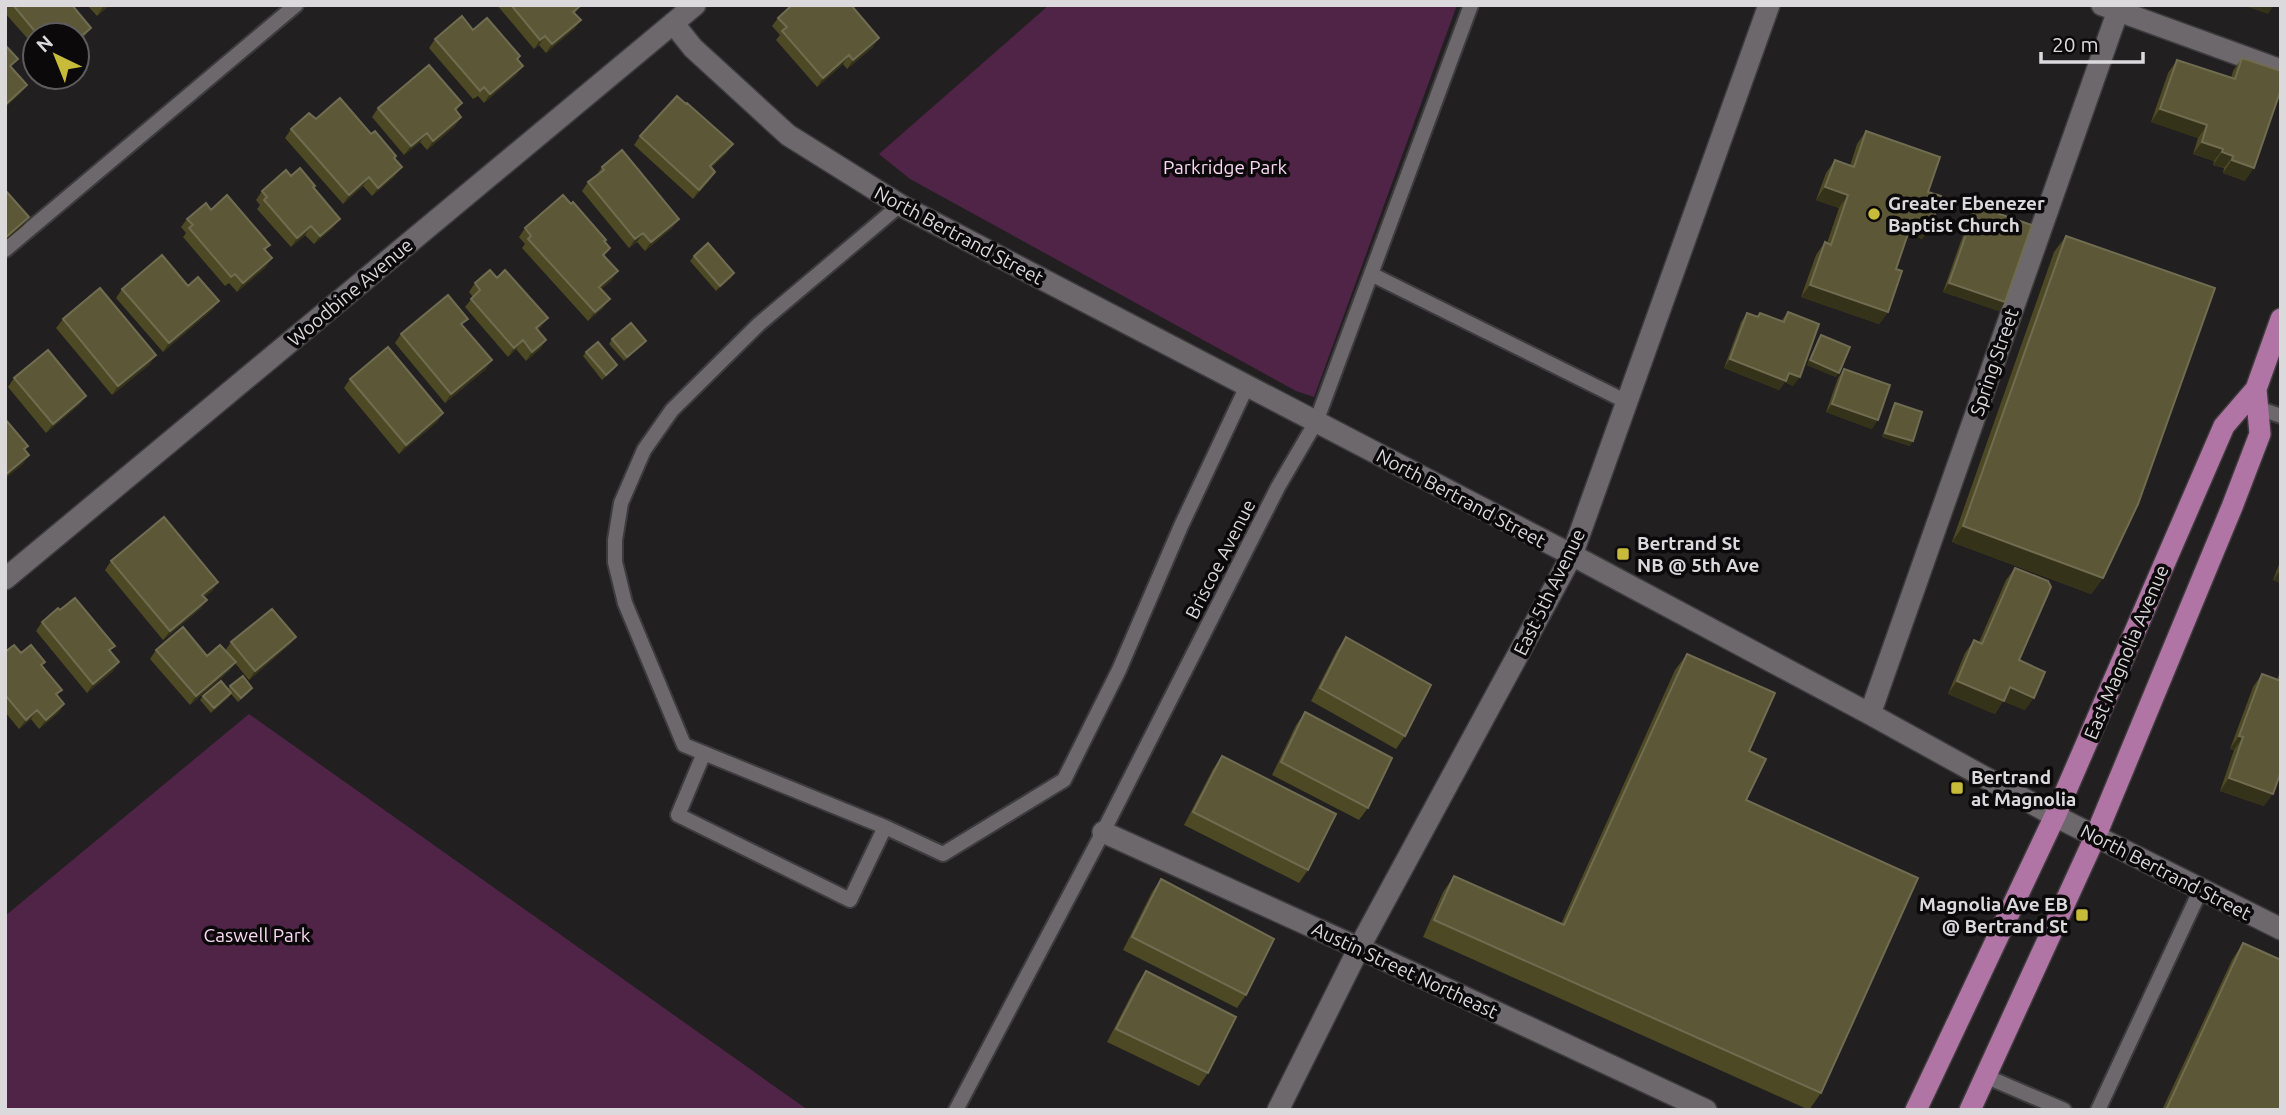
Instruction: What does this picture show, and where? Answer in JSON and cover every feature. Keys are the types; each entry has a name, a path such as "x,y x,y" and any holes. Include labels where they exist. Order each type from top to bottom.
{"main road":[{"name":"East Magnolia Avenue","path":"1970,1110 2096,835 2242,481 2260,434 2257,399 2281,318"},
{"name":"East Magnolia Avenue","path":"1916,1110 2055,816 2224,426 2257,399"}],"street":[{"name":"Woodbine Avenue","path":"5,579 695,5"},
{"name":"East 5th Avenue","path":"1278,1110 1359,948 1572,555 1769,5"},
{"path":"2113,7 2281,70"},
{"name":"Spring Street","path":"1870,714 2113,7"},
{"name":"North Bertrand Street","path":"673,23 693,48 788,135 900,205 1572,555 2055,816 2281,929"},
{"name":"Austin Street Northeast","path":"1103,832 1706,1110"}],"lane":[{"path":"5,250 296,5"},
{"name":"Briscoe Avenue","path":"956,1110 1103,832 1278,487 1316,422 1471,5"},
{"path":"900,205 759,324 672,410 644,450 621,503 615,540 615,562 625,603 684,745 885,827 943,854 1065,780 1119,670 1181,526 1247,386"},
{"path":"1371,274 1627,402"},
{"path":"2257,399 2281,416"},
{"path":"704,753 678,815 850,900 885,827"},
{"path":"2098,1110 2201,889"},
{"path":"1985,1076 2064,1110"}],"green space":[{"name":"Parkridge Park","path":"1049,5 1457,5 1314,397 1296,391 910,179 879,154"},
{"name":"Caswell Park","path":"249,714 808,1110 5,1110 5,916"}],"building":[{"path":"13,5 72,5 85,21 26,21"},
{"path":"511,5 577,5 579,7 573,12 581,20 552,44 545,36 540,40"},
{"path":"792,5 851,5 879,38 853,60 849,55 823,78 782,31 787,27 778,18"},
{"path":"462,16 473,30 487,18 520,56 517,59 523,66 490,94 484,87 480,91 435,39"},
{"path":"5,45 18,59 10,66 21,78 21,90 5,105"},
{"path":"2242,58 2281,71 2281,89 2254,168 2232,160 2233,156 2222,152 2223,149 2202,142 2207,125 2160,109 2177,60 2235,79"},
{"path":"429,65 462,103 455,109 461,117 433,141 427,133 411,146 378,108"},
{"path":"677,96 733,144 710,166 715,172 699,190 640,136"},
{"path":"340,98 371,134 375,131 402,167 378,188 369,177 349,195 291,129 309,113 316,119"},
{"path":"1866,131 1940,157 1928,192 1941,196 1931,226 1913,219 1896,269 1902,271 1888,312 1810,285 1825,242 1831,245 1848,195 1825,187 1835,160 1854,167"},
{"path":"622,150 679,219 651,242 643,233 635,239 588,182 604,170 602,167"},
{"path":"300,168 340,219 320,236 311,226 297,238 264,200 267,197 262,191 286,170 291,176"},
{"path":"5,190 29,217 5,238"},
{"path":"227,195 270,245 264,249 272,258 243,283 235,274 231,277 189,228 193,225 187,219 206,203 211,210"},
{"path":"563,195 571,204 573,202 606,240 604,241 610,248 603,255 618,271 599,287 610,299 595,312 528,239 531,236 525,228"},
{"path":"1976,206 2032,225 2005,302 1949,283"},
{"path":"2066,236 2215,288 2138,504 2103,578 1963,526"},
{"path":"708,243 734,273 720,286 694,256"},
{"path":"162,255 188,286 198,277 219,301 169,343 122,289"},
{"path":"490,270 497,278 505,270 548,318 536,328 546,340 532,352 523,340 514,348 471,299 480,290 475,283"},
{"path":"100,288 156,355 118,386 63,319"},
{"path":"448,295 468,319 461,324 492,360 451,394 401,334"},
{"path":"1788,312 1819,324 1800,377 1789,373 1786,381 1730,359 1747,313 1758,317 1760,313 1784,322"},
{"path":"631,323 646,341 627,357 612,339"},
{"path":"1821,335 1850,347 1839,373 1810,360"},
{"path":"598,342 617,365 606,375 586,352"},
{"path":"388,347 443,413 406,445 350,379"},
{"path":"48,350 86,396 53,424 14,378"},
{"path":"1844,369 1890,385 1878,420 1832,404"},
{"path":"1895,403 1922,412 1913,441 1885,433"},
{"path":"5,419 28,446 24,449 29,455 5,475"},
{"path":"164,517 218,582 202,595 207,600 170,631 111,561"},
{"path":"2015,568 2048,581 2051,587 2019,660 2045,672 2034,698 2010,687 2004,701 1957,681 1974,640 1982,644"},
{"path":"75,598 115,646 109,650 119,662 93,684 42,622"},
{"path":"272,609 296,637 255,671 231,642"},
{"path":"183,627 207,656 220,645 236,662 196,696 156,650"},
{"path":"1346,637 1431,685 1405,736 1320,688"},
{"path":"14,645 21,653 31,645 45,662 41,665 62,690 56,694 64,704 46,720 37,710 26,720 5,695 5,652"},
{"path":"1687,654 1775,693 1749,751 1766,759 1746,800 1918,878 1821,1093 1434,920 1454,876 1564,925"},
{"path":"2262,674 2281,681 2281,771 2273,794 2229,778 2243,737 2239,736"},
{"path":"243,676 252,688 241,698 230,686"},
{"path":"221,681 231,693 214,708 203,696"},
{"path":"1305,712 1392,758 1368,808 1281,762"},
{"path":"1222,756 1336,814 1308,870 1193,812"},
{"path":"1161,879 1274,939 1246,995 1132,937"},
{"path":"2243,943 2281,960 2281,1110 2166,1110"},
{"path":"1146,971 1236,1017 1208,1073 1116,1029"}],"place":[{"name":"Greater Ebenezer Baptist Church","path":"1874,214"},
{"name":"Bertrand St NB @ 5th Ave","path":"1623,554"},
{"name":"Bertrand at Magnolia","path":"1957,788"},
{"name":"Magnolia Ave EB @ Bertrand St","path":"2082,915"}]}
